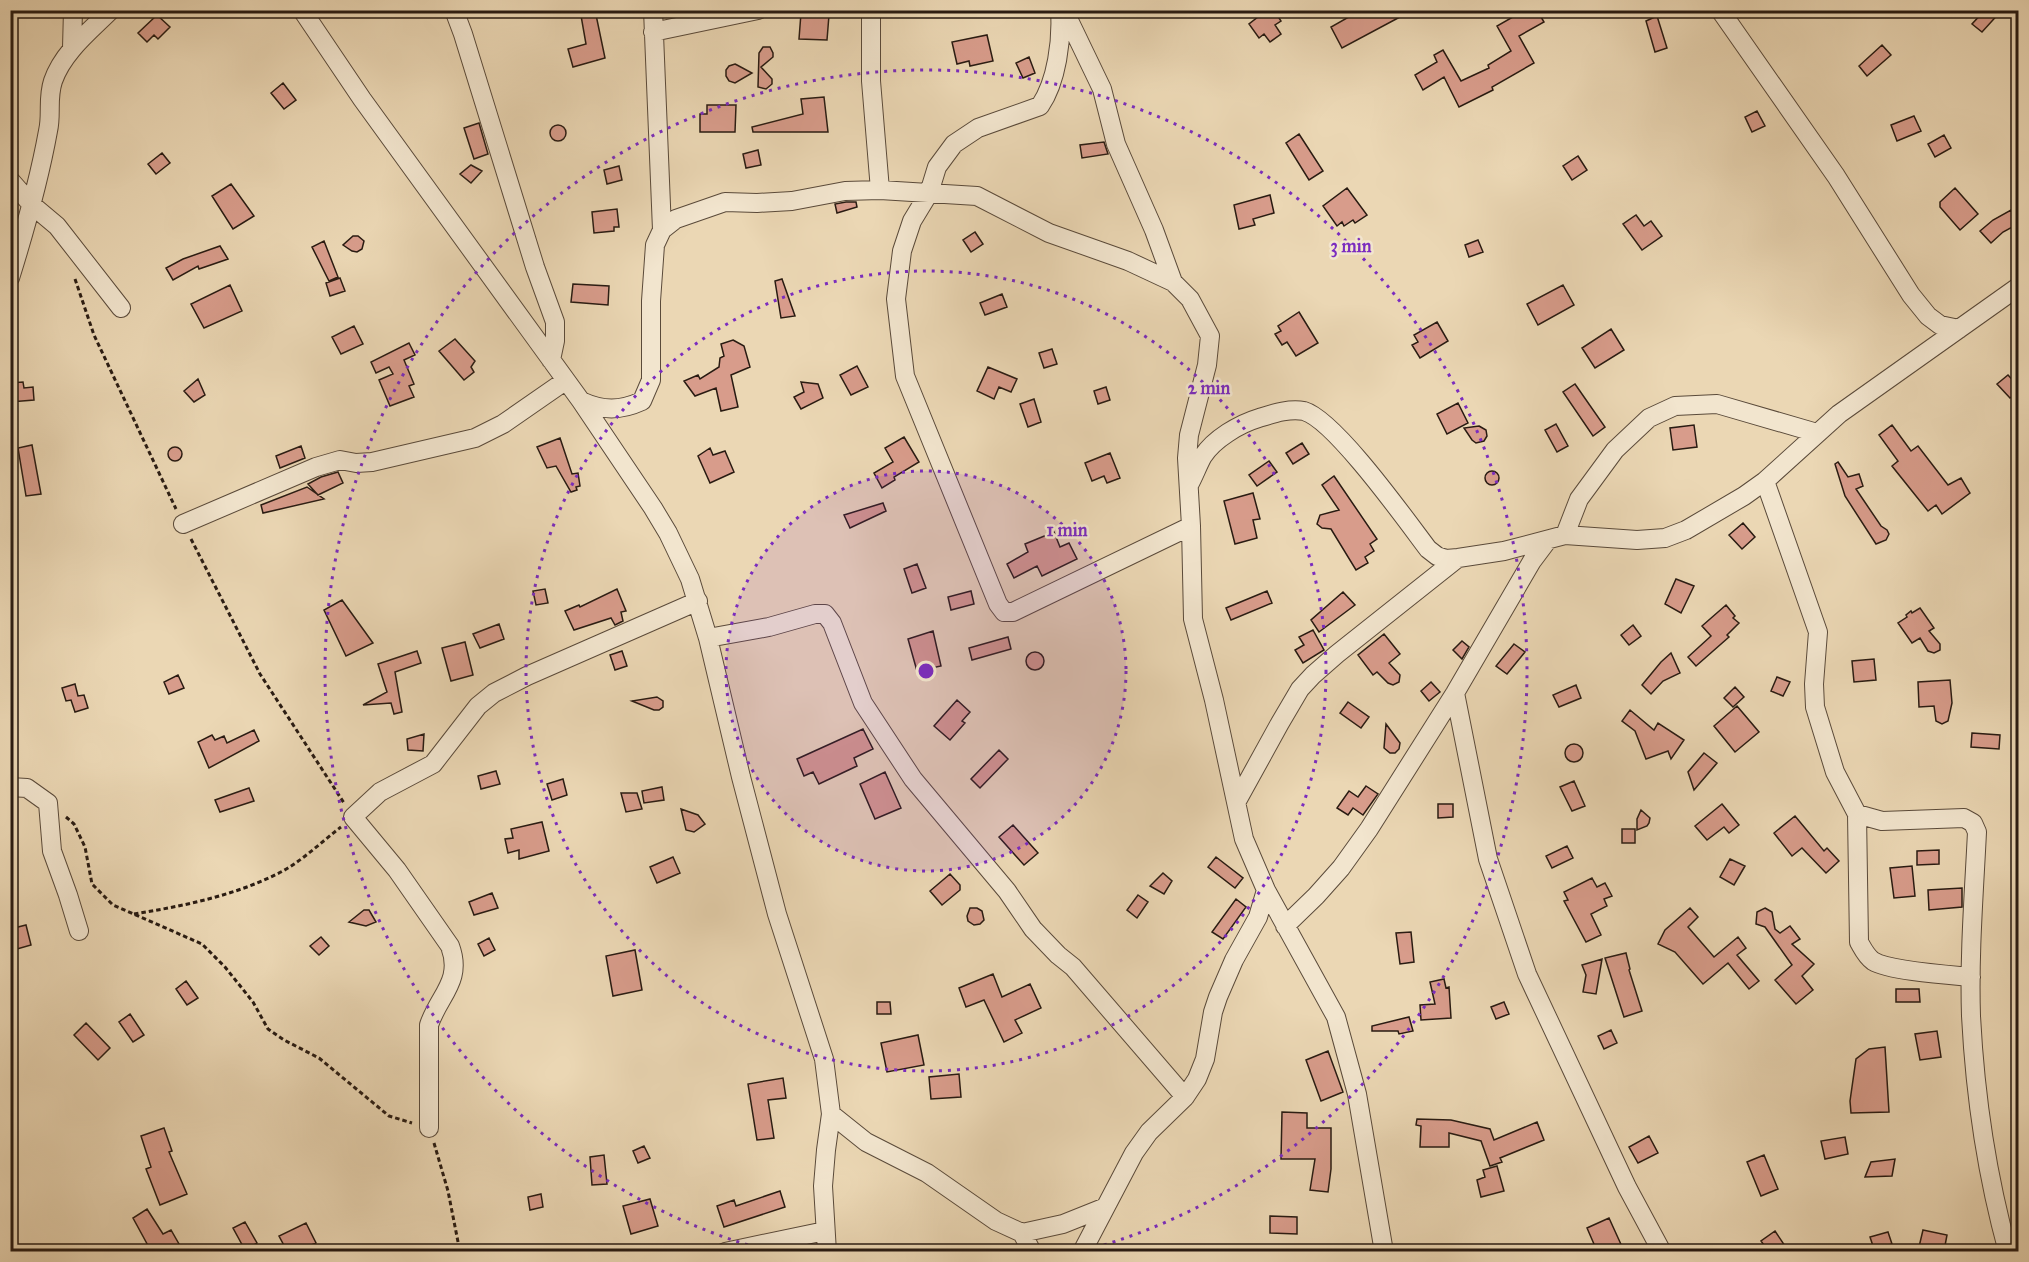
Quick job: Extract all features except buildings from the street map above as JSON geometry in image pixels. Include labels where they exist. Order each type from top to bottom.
[{"type":"street","points":[[72,48],[73,10]]},
{"type":"street","points":[[10,278],[32,205],[49,128],[48,103],[53,80],[72,48],[111,10]]},
{"type":"street","points":[[302,10],[356,90],[581,401],[668,533],[681,558],[698,601],[708,638],[777,914],[824,1059],[831,1114],[823,1186],[827,1251]]},
{"type":"street","points":[[454,10],[535,267],[555,322],[555,341],[551,360]]},
{"type":"street","points":[[653,10],[662,230]]},
{"type":"street","points":[[653,32],[758,10]]},
{"type":"street","points":[[871,10],[871,81],[880,190]]},
{"type":"street","points":[[1062,10],[1056,66],[1040,106],[978,128],[954,144],[937,167],[929,193],[912,222],[902,251],[896,298],[905,376],[998,604],[1004,612],[1013,612],[1191,526]]},
{"type":"street","points":[[1062,10],[1102,89],[1122,158],[1154,230],[1173,282]]},
{"type":"street","points":[[1720,10],[1836,176],[1911,295],[1940,326],[1959,328]]},
{"type":"street","points":[[10,180],[32,205],[57,226],[121,308]]},
{"type":"street","points":[[581,401],[597,408],[629,407],[642,401],[651,380],[651,301],[655,245],[662,230],[676,219],[725,202],[757,204],[792,201],[845,191],[880,190],[977,196],[1049,233],[1128,261],[1173,282],[1190,299],[1207,327],[1211,343],[1187,458],[1193,619],[1237,801],[1241,830],[1266,890],[1336,1017],[1357,1094],[1384,1251]]},
{"type":"street","points":[[1189,485],[1204,455],[1222,438],[1248,421],[1283,412],[1302,411],[1328,426],[1386,493],[1428,549],[1437,556],[1446,559],[1479,556],[1547,542],[1565,535],[1608,540],[1665,538],[1686,530],[1744,496],[1765,481],[1839,414],[2019,287]]},
{"type":"street","points":[[183,524],[316,467],[340,460],[357,463],[372,462],[475,438],[503,424],[565,381]]},
{"type":"street","points":[[1565,535],[1579,499],[1615,450],[1649,418],[1675,406],[1717,404],[1817,433]]},
{"type":"street","points":[[1765,481],[1818,632],[1814,684],[1815,707],[1835,772],[1857,814],[1859,942],[1865,954],[1874,962],[1905,970],[1971,977]]},
{"type":"street","points":[[1285,926],[1316,897],[1341,868],[1392,794],[1455,693],[1532,561],[1547,542]]},
{"type":"street","points":[[1237,801],[1300,689],[1337,654],[1458,558]]},
{"type":"street","points":[[429,1128],[429,1025],[453,978],[455,959],[450,946],[397,870],[353,817],[380,792],[433,764],[478,706],[494,693],[527,676],[698,601]]},
{"type":"street","points":[[708,638],[769,627],[815,614],[825,614],[832,623],[863,703],[913,778],[1007,891],[1033,929],[1058,955],[1074,967],[1185,1097]]},
{"type":"street","points":[[1455,693],[1488,859],[1527,974],[1627,1187],[1662,1251]]},
{"type":"street","points":[[10,787],[27,788],[48,803],[52,851],[79,931]]},
{"type":"street","points":[[1857,814],[1882,821],[1964,818],[1973,823],[1977,832],[1971,977],[1974,1059],[1983,1128],[2008,1251]]},
{"type":"street","points":[[1082,1251],[1134,1153],[1144,1139],[1185,1097],[1197,1079],[1205,1059],[1213,1012],[1218,997],[1234,960],[1258,917],[1266,890]]},
{"type":"street","points":[[831,1114],[866,1142],[927,1173],[996,1221],[1022,1233],[1032,1251]]},
{"type":"street","points":[[1022,1233],[1063,1224],[1103,1208]]},
{"type":"street","points":[[725,1251],[825,1231]]},
{"type":"path","points":[[48,803],[74,824],[84,847],[92,884],[112,905],[202,944],[246,993],[268,1029],[319,1058],[389,1116],[429,1128],[448,1191],[460,1251]]},
{"type":"path","points":[[134,914],[174,907],[244,889],[279,873],[353,817]]}]
